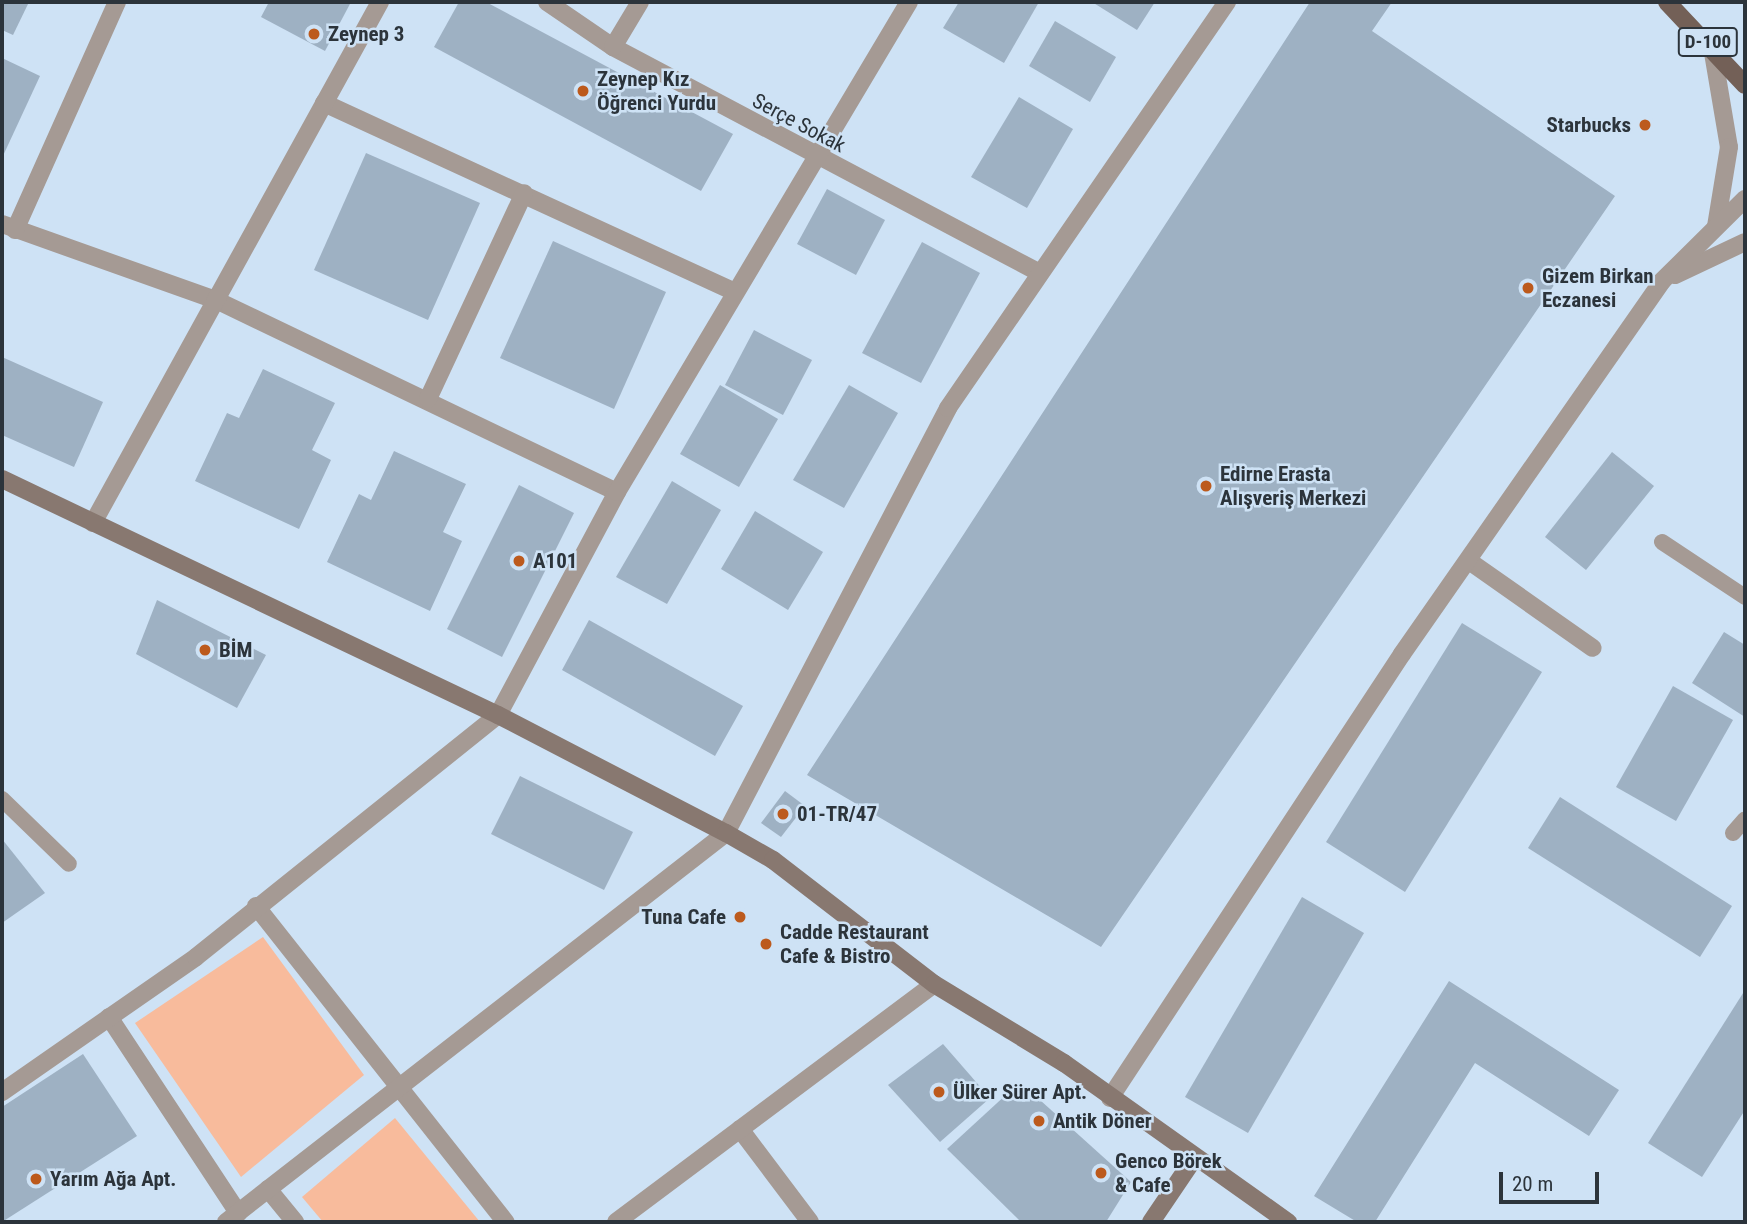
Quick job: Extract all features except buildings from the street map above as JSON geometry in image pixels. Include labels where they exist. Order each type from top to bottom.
[{"type":"main road","name":"D-100","points":[[1667,2],[1713,47],[1745,85]]},
{"type":"street","points":[[117,2],[8,227],[218,301],[617,492]]},
{"type":"street","points":[[93,523],[218,301],[380,2]]},
{"type":"street","name":"Serçe Sokak","points":[[547,2],[613,47],[812,157],[1038,272]]},
{"type":"street","points":[[613,47],[640,2]]},
{"type":"street","points":[[2,1092],[109,1017],[256,906],[498,715],[617,492],[812,157],[909,2]]},
{"type":"street","points":[[109,1017],[232,1218],[726,833],[948,408],[1038,272],[1227,2]]},
{"type":"street","points":[[1713,47],[1729,147],[1716,227]]},
{"type":"street","points":[[324,103],[524,192],[733,291]]},
{"type":"street","points":[[428,400],[524,192]]},
{"type":"street","points":[[1110,1098],[1469,561],[1662,281],[1745,199]]},
{"type":"street","points":[[1662,281],[1745,242]]},
{"type":"street","points":[[2,479],[498,715],[773,860],[934,984],[1110,1098],[1288,1222]]},
{"type":"street","points":[[1469,561],[1593,648]]},
{"type":"street","points":[[256,906],[506,1222]]},
{"type":"street","points":[[616,1222],[934,984]]},
{"type":"street","points":[[740,1129],[810,1222]]},
{"type":"street","points":[[1151,1222],[1195,1157]]},
{"type":"street","points":[[268,1189],[295,1222]]},
{"type":"lane","points":[[1662,542],[1745,597]]},
{"type":"lane","points":[[2,799],[69,864]]},
{"type":"lane","points":[[1733,833],[1745,819]]},
{"type":"shaded area","points":[[263,937],[364,1075],[241,1177],[135,1023]]},
{"type":"shaded area","points":[[395,1118],[480,1222],[323,1222],[302,1197]]},
{"type":"place","name":"Zeynep 3","points":[[314,34]]},
{"type":"place","name":"Zeynep Kız Öğrenci Yurdu","points":[[583,91]]},
{"type":"place","name":"Starbucks","points":[[1645,125]]},
{"type":"place","name":"Gizem Birkan Eczanesi","points":[[1528,288]]},
{"type":"place","name":"Edirne Erasta Alışveriş Merkezi","points":[[1206,486]]},
{"type":"place","name":"A101","points":[[519,561]]},
{"type":"place","name":"BİM","points":[[205,650]]},
{"type":"place","name":"01-TR/47","points":[[783,814]]},
{"type":"place","name":"Tuna Cafe","points":[[740,917]]},
{"type":"place","name":"Cadde Restaurant Cafe & Bistro","points":[[766,944]]},
{"type":"place","name":"Ülker Sürer Apt.","points":[[939,1092]]},
{"type":"place","name":"Antik Döner","points":[[1039,1121]]},
{"type":"place","name":"Genco Börek & Cafe","points":[[1101,1173]]},
{"type":"place","name":"Yarım Ağa Apt.","points":[[36,1179]]}]
